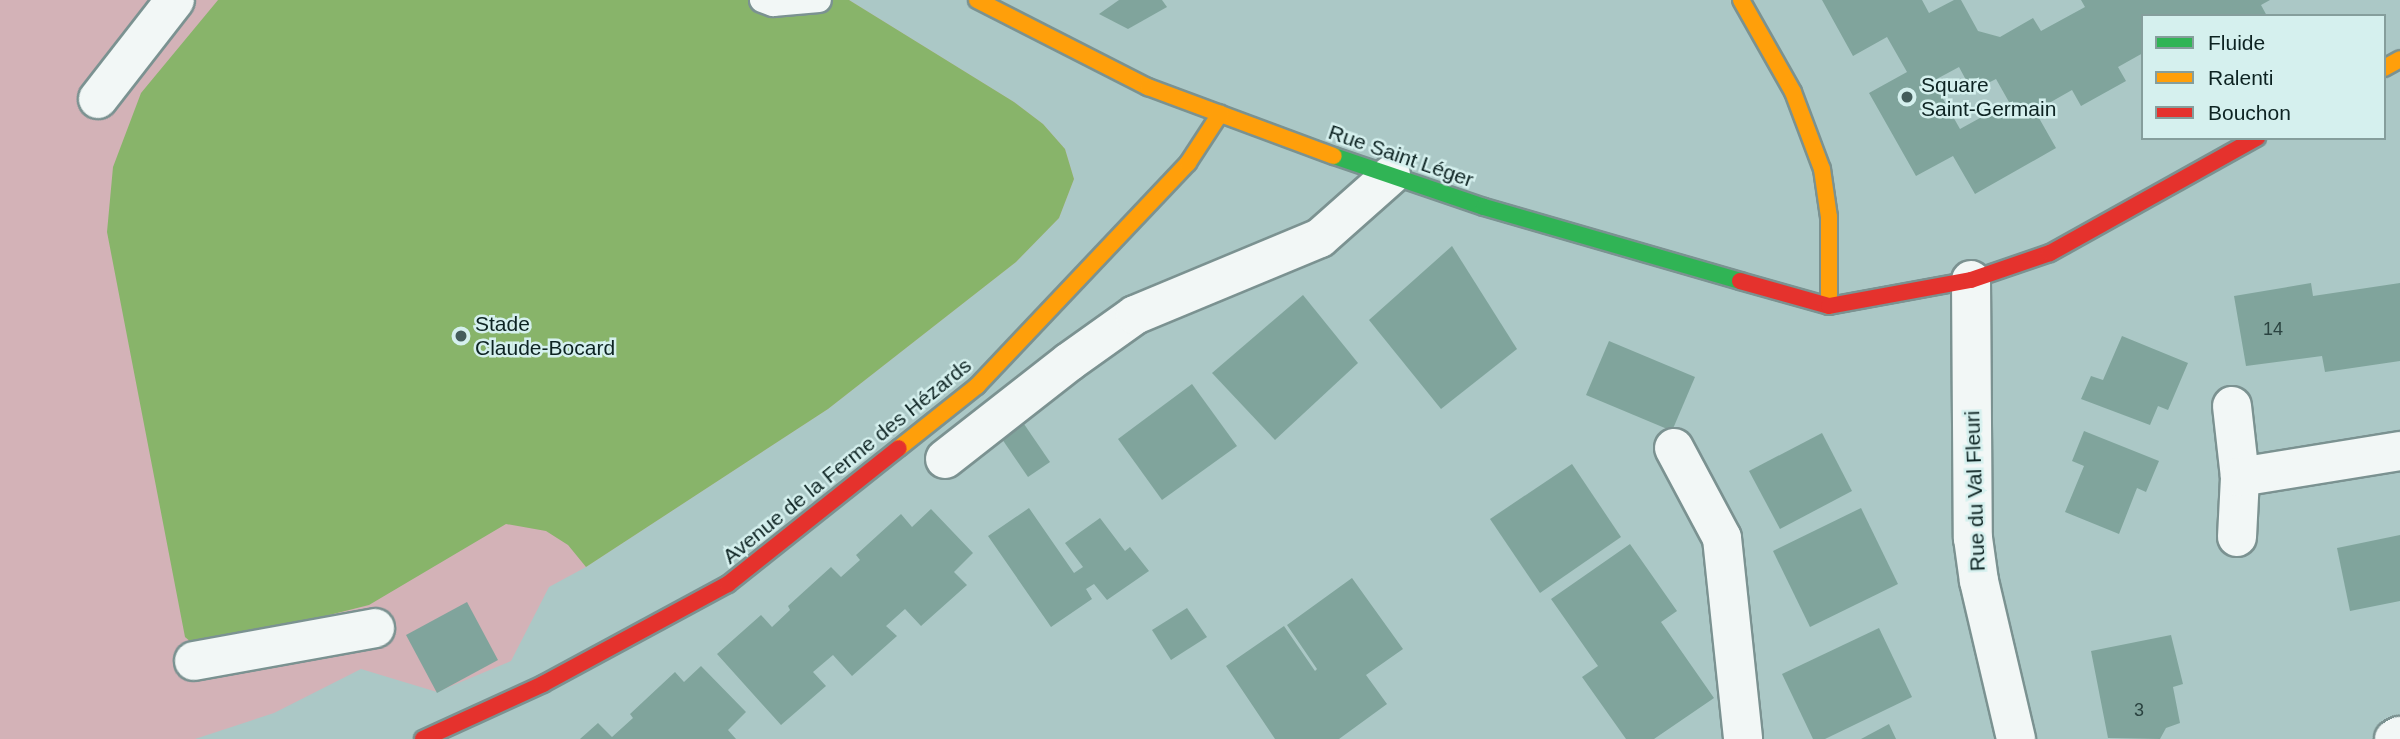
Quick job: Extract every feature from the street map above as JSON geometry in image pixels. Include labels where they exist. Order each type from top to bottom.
[{"type":"street","points":[[98,99],[175,0]]},
{"type":"street","name":"Rue Saint Léger","points":[[977,0],[1148,87],[1391,176],[1510,214],[1829,306]]},
{"type":"street","points":[[1741,0],[1793,92],[1822,169],[1829,217],[1829,306],[1913,293],[1971,280],[2050,253],[2253,140]]},
{"type":"street","name":"Avenue de la Ferme des Hézards","points":[[423,739],[543,684],[728,584],[977,386],[1188,163],[1220,114]]},
{"type":"street","points":[[945,459],[1069,362],[1135,315],[1320,238],[1391,176]]},
{"type":"street","name":"Rue du Val Fleuri","points":[[1971,280],[1973,538],[1979,580],[2016,739]]},
{"type":"street","points":[[2232,406],[2240,477],[2237,537]]},
{"type":"street","points":[[1674,449],[1722,538],[1743,739]]},
{"type":"street","points":[[2240,477],[2400,451]]},
{"type":"street","points":[[194,661],[375,628]]},
{"type":"street","points":[[2394,739],[2400,736]]},
{"type":"lane","points":[[762,0],[773,4],[819,0]]},
{"type":"shaded area","name":"Stade Claude-Bocard","points":[[0,0],[849,0],[1014,102],[1043,124],[1065,149],[1074,179],[1059,218],[1016,262],[828,409],[586,567],[549,587],[511,661],[437,692],[361,669],[274,713],[195,739],[0,739]]},
{"type":"shaded area","name":"Stade Claude-Bocard","points":[[218,0],[849,0],[1014,102],[1043,124],[1065,149],[1074,179],[1059,218],[1016,262],[828,409],[586,567],[568,545],[546,531],[506,524],[369,605],[198,648],[185,637],[107,232],[113,167],[141,93]]},
{"type":"building","points":[[1119,0],[1162,0],[1167,7],[1128,29],[1099,14]]},
{"type":"building","name":"Square Saint-Germain","points":[[1822,0],[1922,0],[1929,13],[1954,0],[1961,0],[1978,31],[2000,37],[2033,18],[2041,31],[2085,7],[2081,0],[2270,0],[2261,5],[2266,14],[2141,14],[2141,54],[2118,67],[2126,81],[2081,106],[2072,90],[2035,111],[2056,148],[1975,194],[1953,156],[1916,176],[1869,93],[1907,72],[1887,37],[1853,56]],"holes":[[[1959,67],[1966,80],[1984,85],[1996,79],[2009,102],[1960,129],[1933,81]]]},
{"type":"building","points":[[1452,246],[1517,349],[1441,409],[1369,320]]},
{"type":"building","points":[[2311,283],[2313,296],[2400,283],[2400,361],[2325,372],[2322,356],[2246,366],[2234,296]]},
{"type":"building","points":[[1303,295],[1358,363],[1275,440],[1212,373]]},
{"type":"building","points":[[2122,336],[2188,363],[2168,410],[2158,406],[2150,425],[2081,399],[2091,376],[2103,380]]},
{"type":"building","points":[[1609,341],[1695,377],[1672,431],[1586,395]]},
{"type":"building","points":[[1192,384],[1237,446],[1162,500],[1118,439]]},
{"type":"building","points":[[1024,424],[1050,462],[1028,477],[1002,439]]},
{"type":"building","points":[[2084,431],[2159,461],[2146,492],[2137,488],[2119,534],[2065,512],[2084,466],[2072,461]]},
{"type":"building","points":[[1822,433],[1852,491],[1780,529],[1749,471]]},
{"type":"building","points":[[1572,464],[1621,537],[1540,593],[1490,519]]},
{"type":"building","points":[[1029,508],[1074,573],[1083,567],[1065,543],[1100,518],[1125,551],[1130,547],[1149,571],[1107,600],[1094,584],[1086,589],[1092,599],[1051,627],[988,536]]},
{"type":"building","points":[[1861,508],[1898,584],[1810,627],[1773,551]]},
{"type":"building","points":[[931,509],[973,553],[954,572],[967,585],[921,626],[905,609],[886,626],[897,636],[852,676],[833,655],[813,672],[826,686],[781,725],[717,654],[761,615],[772,627],[790,610],[788,606],[831,567],[841,577],[860,560],[856,555],[901,514],[912,527]]},
{"type":"building","points":[[2400,535],[2400,601],[2350,611],[2337,548]]},
{"type":"building","points":[[1630,544],[1677,611],[1661,622],[1714,698],[1654,739],[1626,739],[1582,677],[1598,666],[1551,599]]},
{"type":"building","points":[[1352,578],[1403,649],[1366,675],[1387,704],[1339,739],[1275,739],[1226,666],[1284,626],[1315,671],[1317,669],[1287,625]]},
{"type":"building","points":[[467,602],[498,660],[437,693],[406,635]]},
{"type":"building","points":[[1187,608],[1207,637],[1171,660],[1152,630]]},
{"type":"building","points":[[1879,628],[1912,697],[1825,739],[1813,739],[1782,674]]},
{"type":"building","points":[[2171,635],[2183,684],[2173,687],[2180,723],[2166,728],[2160,739],[2108,738],[2091,651]]},
{"type":"building","points":[[701,666],[746,712],[728,730],[736,739],[580,739],[598,723],[612,737],[633,718],[630,714],[675,672],[684,682]]},
{"type":"building","points":[[1889,724],[1896,739],[1861,739]]},
{"type":"traffic: fast","points":[[1334,156],[1484,207],[1740,281]]},
{"type":"traffic: slow","points":[[977,0],[1148,87],[1334,156]]},
{"type":"traffic: slow","points":[[1741,0],[1793,92],[1822,169],[1829,217],[1829,306]]},
{"type":"traffic: slow","points":[[2386,67],[2400,59]]},
{"type":"traffic: slow","points":[[899,448],[977,386],[1188,163],[1220,114]]},
{"type":"traffic: jam","points":[[1740,281],[1829,306],[1971,280],[2050,253],[2253,140]]},
{"type":"traffic: jam","points":[[423,739],[543,684],[728,584],[899,448]]},
{"type":"place","name":"Square Saint-Germain","points":[[1907,97]]},
{"type":"place","name":"Stade Claude-Bocard","points":[[461,336]]}]
